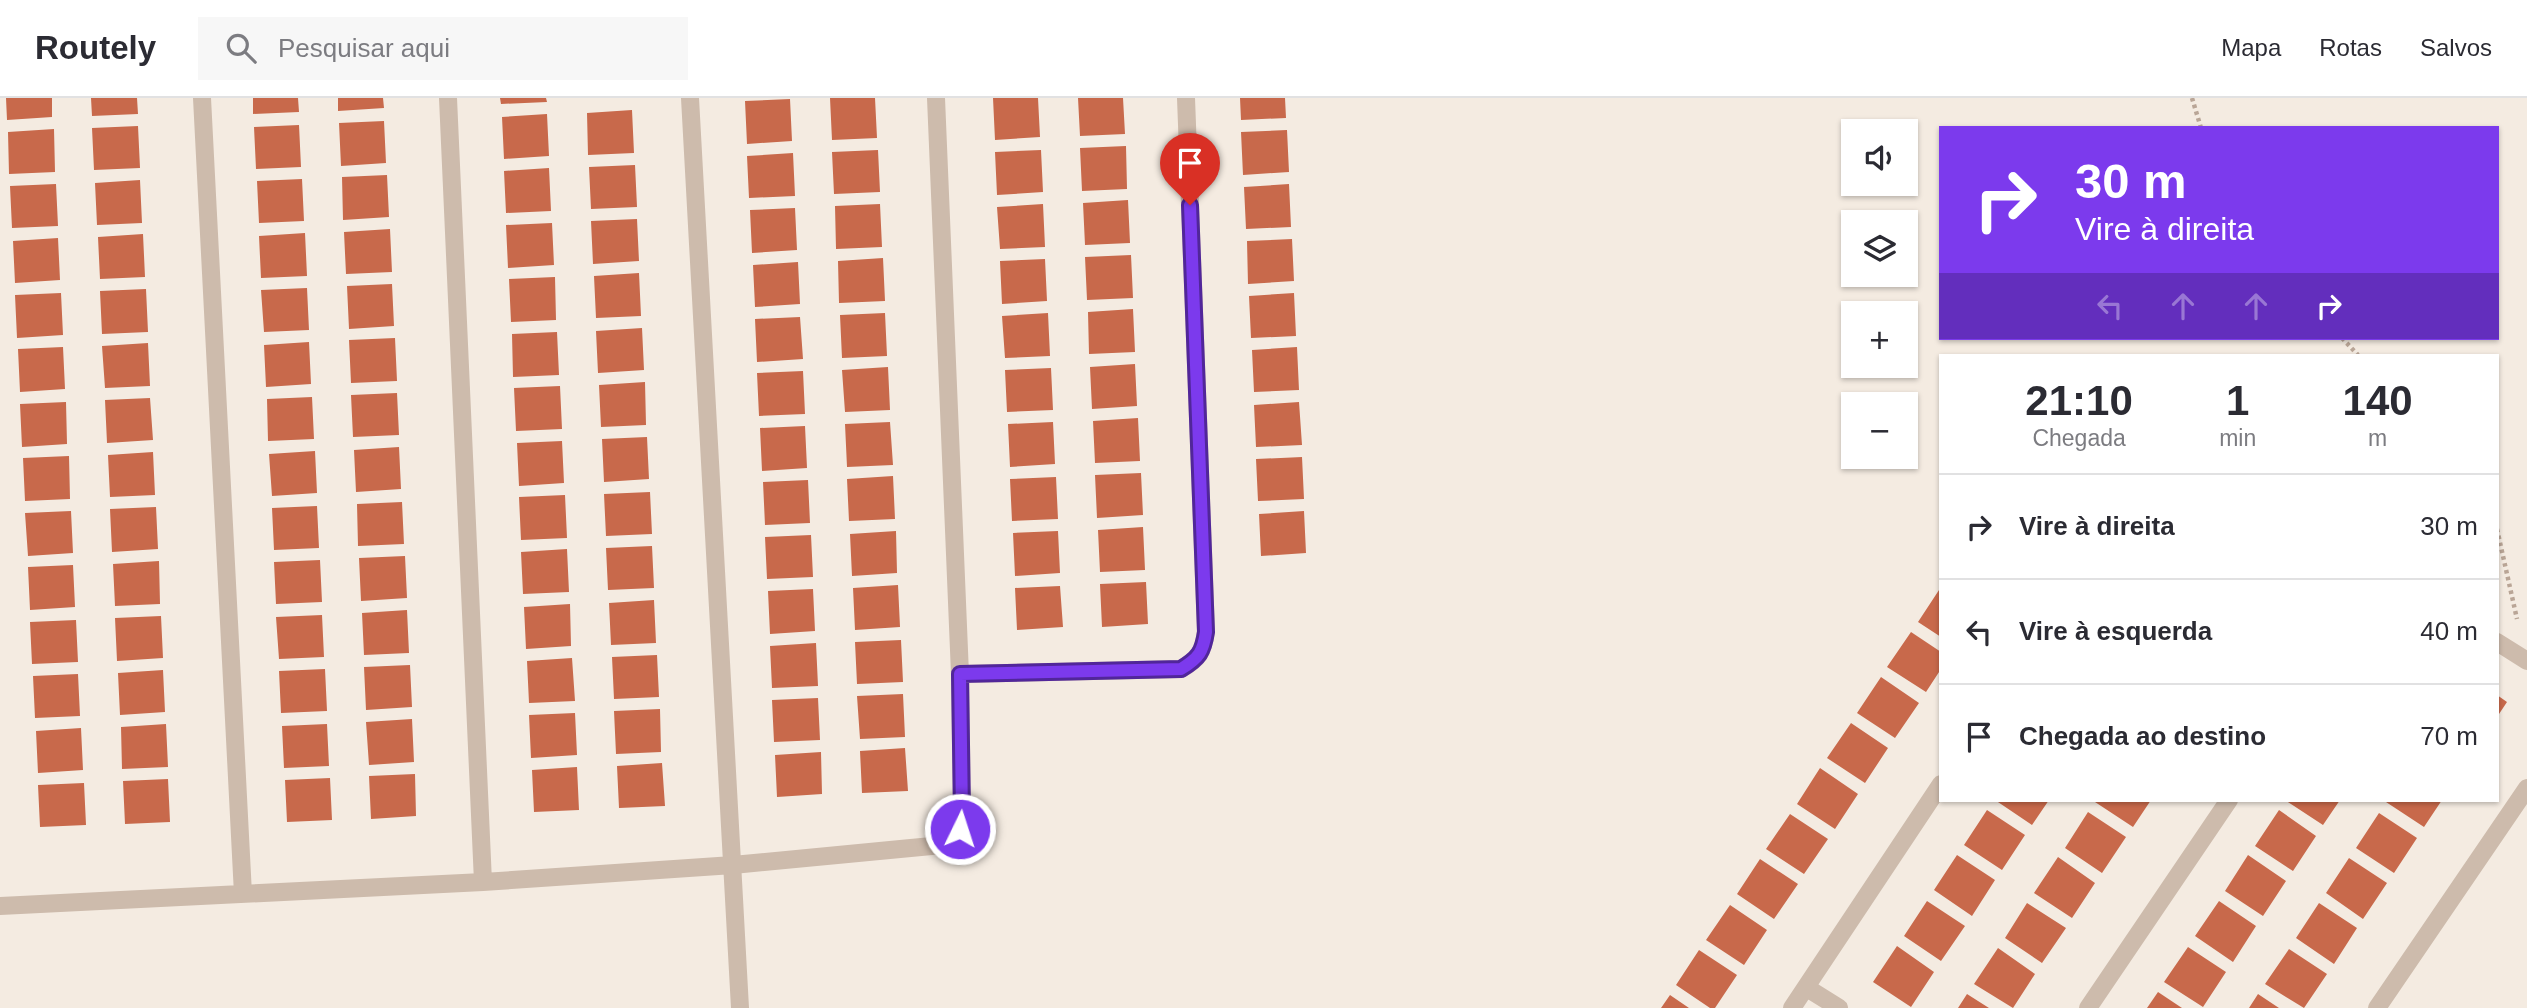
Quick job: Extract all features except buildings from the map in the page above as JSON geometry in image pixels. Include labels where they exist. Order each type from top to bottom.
[{"type":"street","points":[[202,98],[243,894]]},
{"type":"street","points":[[448,98],[483,882]]},
{"type":"street","points":[[690,98],[740,1008]]},
{"type":"street","points":[[0,906],[483,882],[733,865],[942,845],[953,840],[960,829],[962,815],[960,674],[936,98]]},
{"type":"street","points":[[960,674],[1181,669],[1193,662],[1204,649],[1206,632],[1186,98]]},
{"type":"street","points":[[2499,643],[2527,661]]},
{"type":"street","points":[[1793,1008],[1939,787]]},
{"type":"street","points":[[2377,1008],[2527,788]]},
{"type":"street","points":[[2088,1008],[2228,802]]},
{"type":"street","points":[[1807,988],[1839,1008]]},
{"type":"path","points":[[2192,98],[2200,126]]},
{"type":"path","points":[[2344,340],[2357,354]]},
{"type":"path","points":[[2499,538],[2527,661]]},
{"type":"route","points":[[960,829],[960,674],[1181,669],[1193,662],[1204,649],[1206,632],[1190,205]]}]
